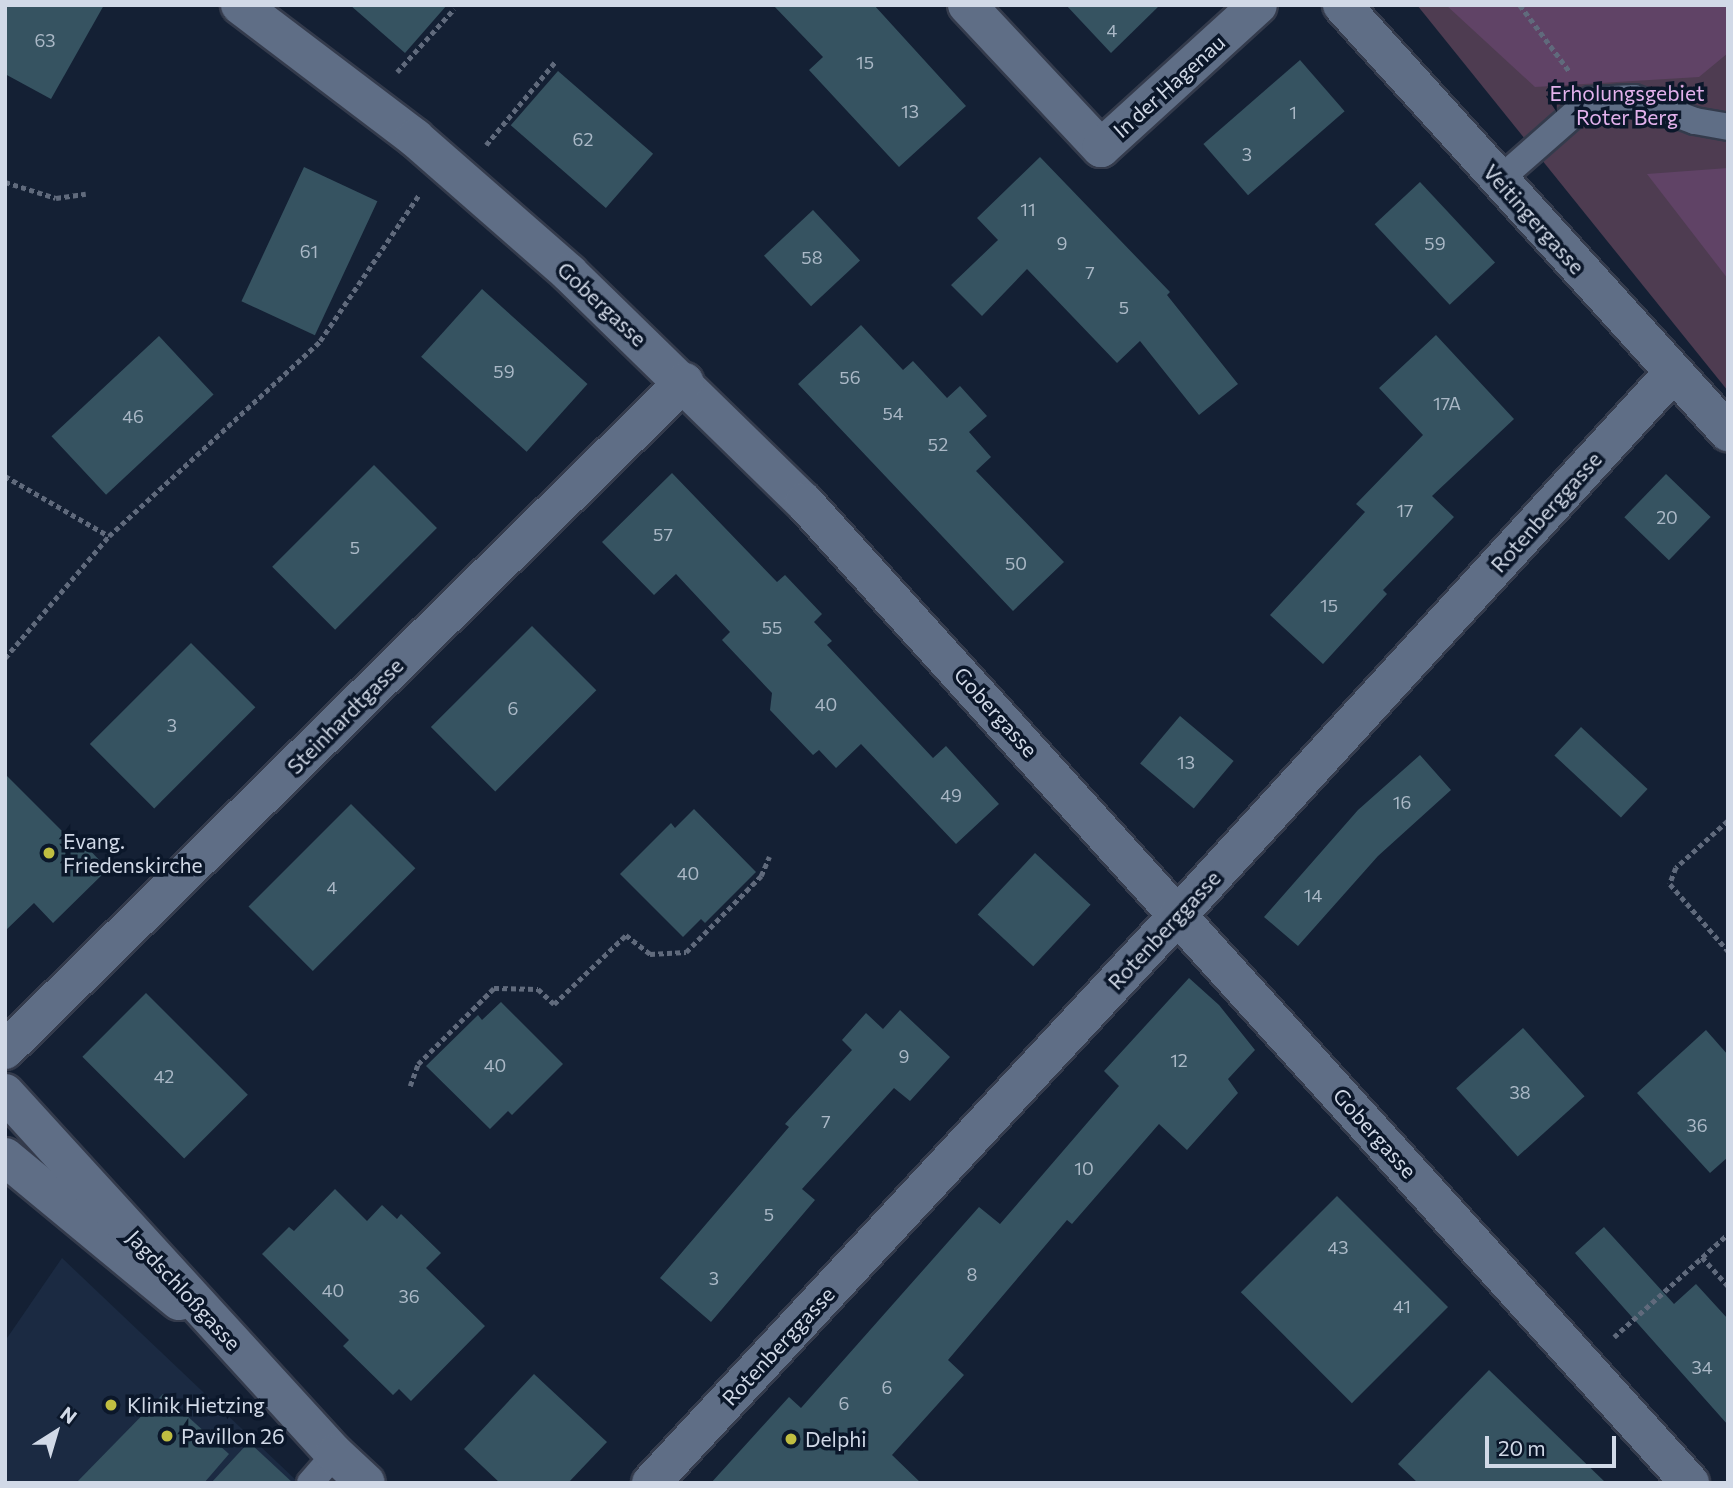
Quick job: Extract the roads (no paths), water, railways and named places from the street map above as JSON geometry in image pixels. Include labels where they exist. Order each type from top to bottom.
[{"type":"street","name":"Gobergasse","points":[[240,5],[415,138],[569,273],[684,382],[804,502],[1690,1483]]},
{"type":"street","name":"In der Hagenau","points":[[967,5],[1101,148],[1258,5]]},
{"type":"street","name":"Veitingergasse","points":[[1342,5],[1672,374],[1728,432]]},
{"type":"street","name":"Rotenberggasse","points":[[650,1483],[1178,915],[1672,374]]},
{"type":"street","name":"Steinhardtgasse","points":[[5,1050],[684,382]]},
{"type":"street","name":"Jagdschloßgasse","points":[[5,1093],[335,1454],[366,1483]]},
{"type":"street","points":[[5,1157],[244,1355]]},
{"type":"lane","points":[[1499,180],[1590,100],[1634,98],[1695,121],[1728,127]]},
{"type":"lane","points":[[310,1483],[335,1454]]},
{"type":"place","name":"Evang. Friedenskirche","points":[[49,853]]},
{"type":"place","name":"Klinik Hietzing","points":[[111,1405]]},
{"type":"place","name":"Pavillon 26","points":[[167,1436]]},
{"type":"place","name":"Delphi","points":[[791,1439]]},
{"type":"park label","name":"Erholungsgebiet Roter Berg","points":[[1627,105]]}]
